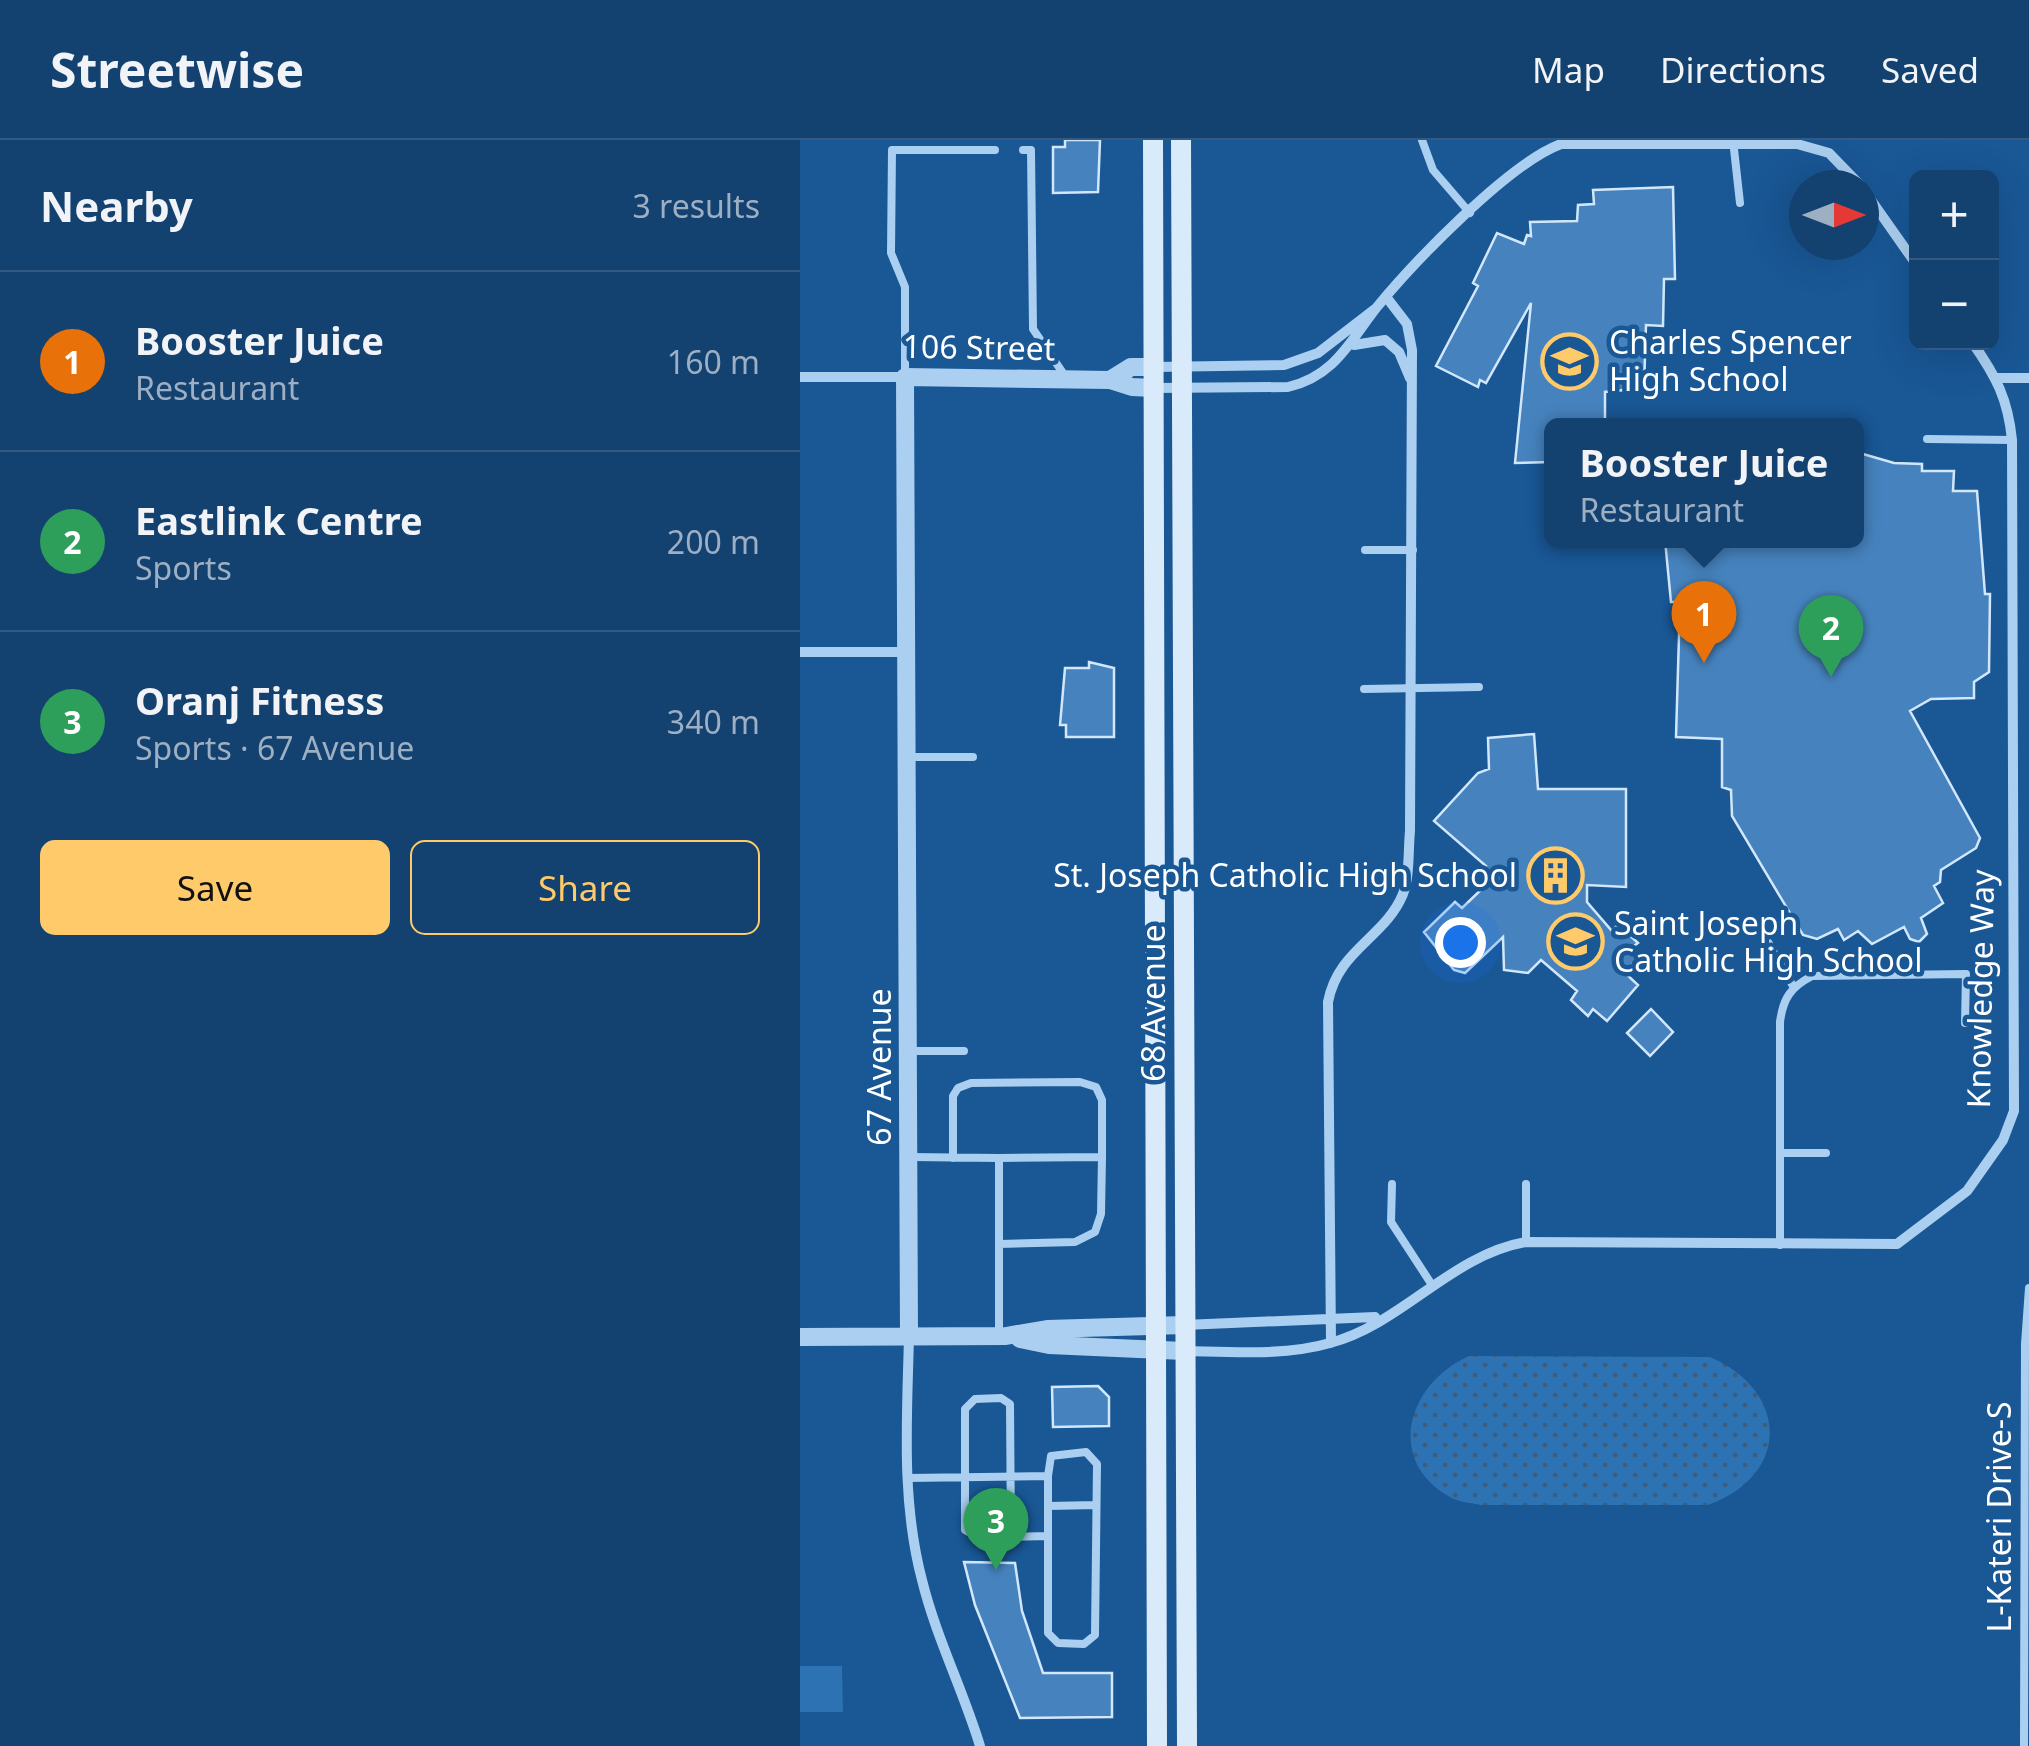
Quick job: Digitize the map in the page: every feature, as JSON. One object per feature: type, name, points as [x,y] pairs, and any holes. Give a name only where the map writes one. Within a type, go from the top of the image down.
[{"type":"main road","name":"68 Avenue","points":[[1154,140],[1157,1746]]},
{"type":"main road","name":"68 Avenue","points":[[1181,140],[1187,1746]]},
{"type":"street","points":[[1154,377],[1183,377],[1303,360],[1376,308],[1470,213],[1536,154],[1561,144],[1797,144],[1829,153],[1845,170]]},
{"type":"street","points":[[1879,212],[1913,260]]},
{"type":"street","points":[[1331,1343],[1328,1002],[1332,980],[1344,960],[1402,896],[1410,831],[1412,383],[1407,324],[1387,298]]},
{"type":"street","points":[[1154,377],[1288,387],[1306,383],[1350,347],[1376,308]]},
{"type":"street","points":[[1350,347],[1374,340],[1392,345],[1412,383]]},
{"type":"street","name":"Knowledge Way","points":[[1002,1336],[1049,1345],[1184,1351],[1331,1343],[1494,1248],[1526,1242],[1897,1244],[1967,1191],[2003,1140],[2014,1110],[2012,440],[2008,404],[1998,378],[1978,350]]},
{"type":"street","name":"106 Street","points":[[800,378],[1110,380],[1130,367],[1154,377]]},
{"type":"street","name":"67 Avenue","points":[[905,377],[911,1052],[908,1478],[925,1592],[980,1746]]},
{"type":"street","points":[[1998,378],[2029,378]]},
{"type":"street","points":[[800,652],[906,652]]},
{"type":"street","name":"Knowledge Way","points":[[1002,1336],[1046,1329],[1330,1322],[1381,1317]]},
{"type":"street","points":[[800,1337],[1002,1336]]},
{"type":"lane","points":[[1422,140],[1433,170],[1470,213]]},
{"type":"lane","points":[[1732,142],[1740,203]]},
{"type":"lane","points":[[905,377],[904,287],[892,252],[892,150],[995,150]]},
{"type":"lane","points":[[1023,150],[1031,150],[1033,329],[1068,379]]},
{"type":"lane","points":[[1926,438],[2012,440]]},
{"type":"lane","points":[[1364,550],[1413,550]]},
{"type":"lane","points":[[1364,689],[1479,687]]},
{"type":"lane","points":[[906,758],[973,757]]},
{"type":"lane","points":[[1760,928],[1793,986]]},
{"type":"lane","points":[[1780,1245],[1780,1022],[1782,1004],[1793,986],[1812,976],[1966,974],[1965,1023]]},
{"type":"lane","points":[[911,1052],[964,1051]]},
{"type":"lane","points":[[953,1158],[954,1096],[958,1088],[971,1083],[1080,1082],[1096,1088],[1102,1100],[1102,1157],[1101,1214],[1095,1232],[1076,1242],[999,1244]]},
{"type":"lane","points":[[1780,1153],[1826,1152]]},
{"type":"lane","points":[[910,1157],[1102,1157]]},
{"type":"lane","points":[[999,1158],[1002,1336]]},
{"type":"lane","points":[[1392,1184],[1392,1222],[1432,1285]]},
{"type":"lane","points":[[1526,1184],[1526,1242]]},
{"type":"lane","name":"L-Kateri Drive-S","points":[[2024,1746],[2025,1344],[2029,1288]]},
{"type":"lane","points":[[1011,1536],[1011,1408],[1001,1398],[966,1404],[968,1534],[1011,1536],[1048,1536]]},
{"type":"lane","points":[[1086,1452],[1097,1464],[1096,1505],[1095,1635],[1090,1642],[1058,1644],[1048,1633],[1051,1456],[1086,1452]]},
{"type":"lane","points":[[908,1478],[1048,1476]]},
{"type":"lane","points":[[1048,1506],[1096,1505]]},
{"type":"shaded area","points":[[1469,1356],[1710,1357],[1736,1372],[1755,1390],[1766,1411],[1770,1432],[1766,1454],[1754,1474],[1735,1491],[1708,1505],[1481,1505],[1457,1500],[1429,1481],[1417,1463],[1411,1443],[1412,1423],[1431,1384]]},
{"type":"shaded area","points":[[800,1666],[842,1666],[843,1712],[800,1712]]},
{"type":"building","points":[[1065,140],[1100,140],[1098,192],[1053,193],[1053,147],[1065,147]]},
{"type":"building","name":"Charles Spencer High School","points":[[1673,187],[1675,279],[1664,279],[1663,326],[1646,325],[1644,388],[1605,392],[1605,418],[1544,418],[1544,462],[1515,463],[1531,303],[1486,383],[1480,380],[1478,387],[1436,366],[1478,286],[1473,283],[1497,233],[1524,244],[1527,235],[1531,236],[1530,222],[1577,221],[1578,205],[1594,204],[1593,190]]},
{"type":"building","points":[[1864,454],[1894,463],[1922,464],[1922,471],[1954,471],[1953,491],[1977,491],[1985,594],[1990,594],[1989,672],[1974,682],[1974,698],[1931,699],[1910,711],[1980,838],[1976,848],[1941,870],[1940,882],[1934,886],[1943,903],[1921,918],[1927,934],[1919,942],[1910,939],[1904,927],[1872,944],[1858,931],[1844,940],[1838,929],[1817,939],[1803,935],[1732,816],[1731,790],[1722,787],[1722,739],[1676,737],[1680,602],[1671,602],[1666,548],[1864,548]]},
{"type":"building","points":[[1089,662],[1114,668],[1114,737],[1066,737],[1066,725],[1060,725],[1065,668],[1089,668]]},
{"type":"building","name":"St. Joseph Catholic High School","points":[[1534,734],[1538,789],[1626,789],[1626,887],[1587,885],[1587,902],[1612,931],[1618,924],[1638,943],[1630,949],[1638,958],[1625,973],[1638,985],[1607,1021],[1593,1009],[1588,1016],[1571,1000],[1577,991],[1541,960],[1528,973],[1504,970],[1503,937],[1465,973],[1454,970],[1424,932],[1455,902],[1462,908],[1484,887],[1486,866],[1434,821],[1478,773],[1489,769],[1488,738]]},
{"type":"building","points":[[1651,1009],[1673,1032],[1650,1056],[1627,1033]]},
{"type":"building","points":[[1098,1386],[1109,1397],[1109,1426],[1053,1427],[1052,1387]]},
{"type":"building","points":[[964,1562],[1015,1563],[1022,1611],[1043,1673],[1112,1673],[1112,1717],[1020,1718],[975,1605]]},
{"type":"place","name":"Charles Spencer High School","points":[[1570,361]]},
{"type":"place","name":"Booster Juice","points":[[1704,663]]},
{"type":"place","name":"Eastlink Centre","points":[[1831,677]]},
{"type":"place","name":"St. Joseph Catholic High School","points":[[1556,876]]},
{"type":"place","name":"Saint Joseph Catholic High School","points":[[1575,942]]},
{"type":"place","name":"Oranj Fitness","points":[[996,1570]]}]
